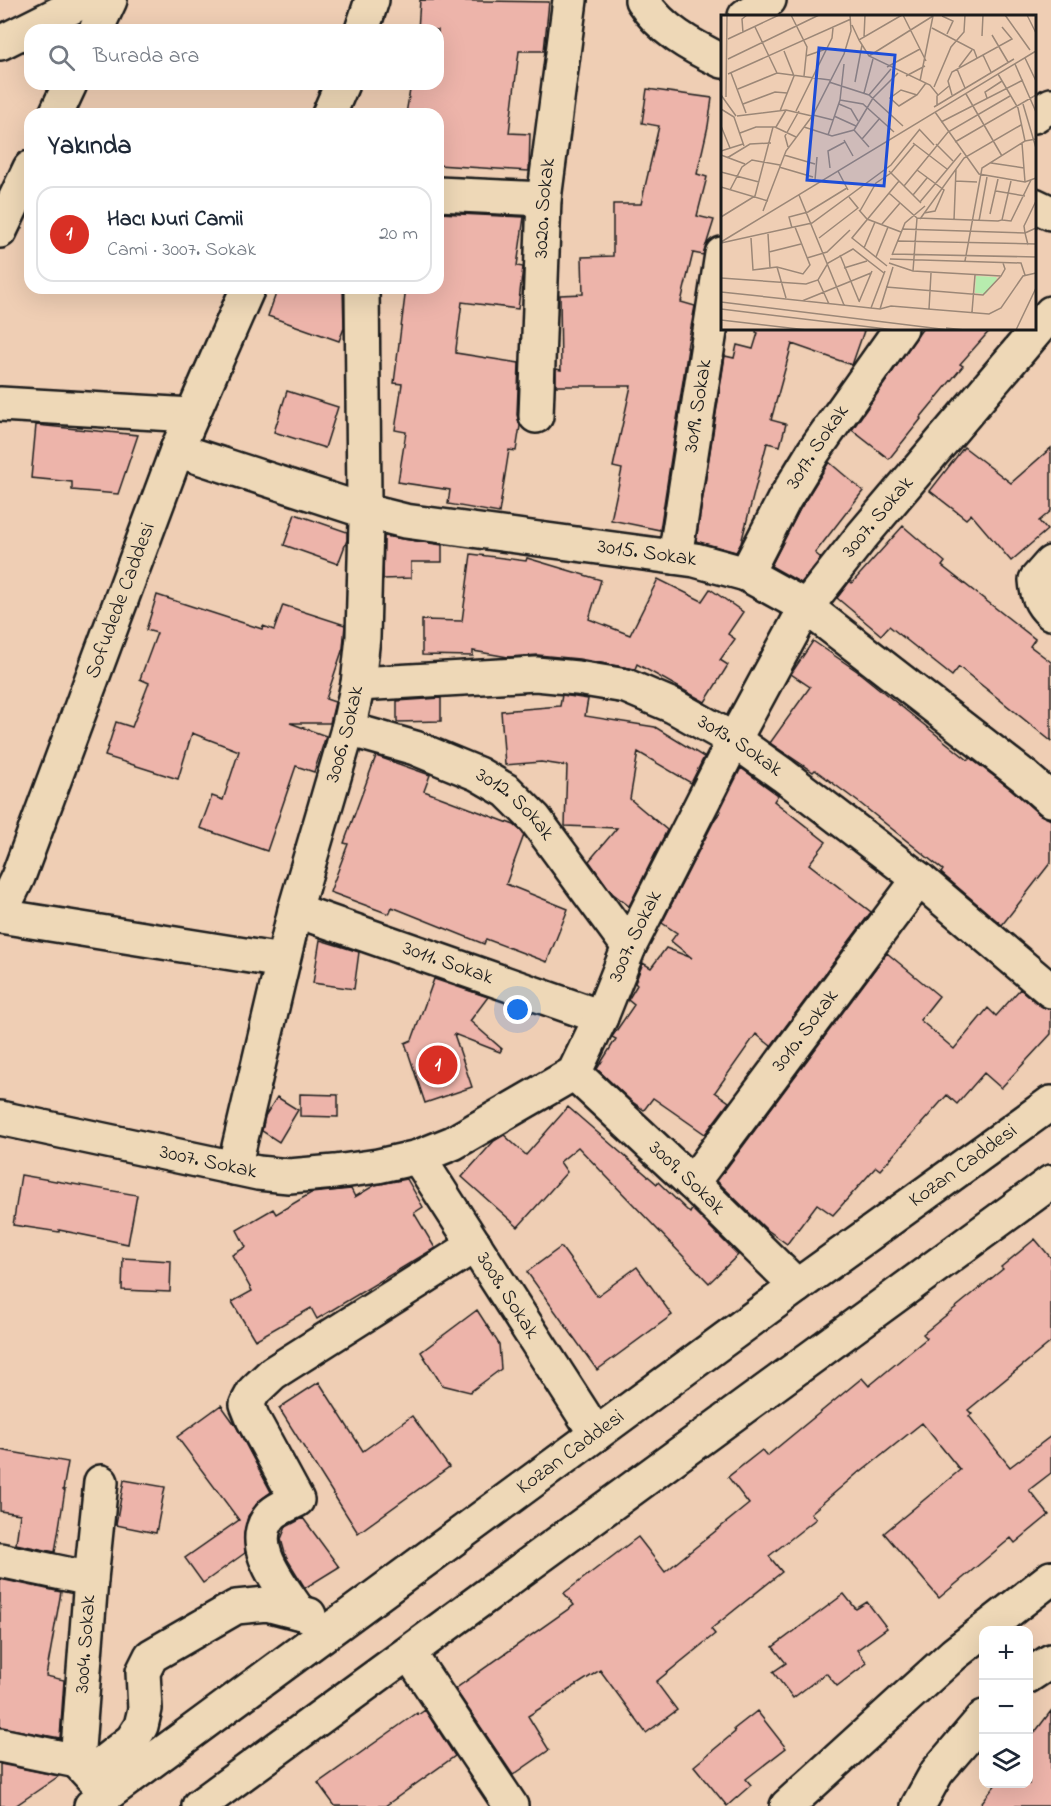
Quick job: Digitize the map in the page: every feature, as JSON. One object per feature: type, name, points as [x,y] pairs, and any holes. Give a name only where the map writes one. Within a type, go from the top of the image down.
[{"type":"main road","points":[[38,24],[86,0]]},
{"type":"main road","points":[[99,24],[110,0]]},
{"type":"main road","points":[[364,24],[372,0]]},
{"type":"main road","name":"3020. Sokak","points":[[536,416],[544,198],[570,0]]},
{"type":"main road","points":[[642,0],[649,12],[669,31],[714,47]]},
{"type":"main road","points":[[746,15],[769,0]]},
{"type":"main road","points":[[0,43],[24,31]]},
{"type":"main road","points":[[59,108],[67,90]]},
{"type":"main road","points":[[332,108],[339,90]]},
{"type":"main road","points":[[1036,115],[1051,105]]},
{"type":"main road","points":[[0,231],[24,181]]},
{"type":"main road","points":[[444,194],[544,198]]},
{"type":"main road","points":[[1036,206],[1051,213]]},
{"type":"main road","name":"3019. Sokak","points":[[675,557],[721,268]]},
{"type":"main road","name":"Sofudede Caddesi","points":[[0,915],[18,877],[177,450],[245,294]]},
{"type":"main road","name":"3006. Sokak","points":[[234,1168],[295,910],[348,729],[358,684],[363,637],[365,511],[362,294]]},
{"type":"main road","name":"3007. Sokak","points":[[0,1118],[234,1168],[289,1176],[378,1166],[418,1157],[453,1143],[574,1073],[601,1017],[629,948],[734,740],[806,607],[869,527],[1051,313]]},
{"type":"main road","name":"3017. Sokak","points":[[746,574],[784,500],[814,451],[901,330]]},
{"type":"main road","points":[[0,404],[192,415]]},
{"type":"main road","name":"3015. Sokak","points":[[177,450],[365,511],[416,522],[694,560],[746,574],[806,607],[1024,776],[1051,800]]},
{"type":"main road","points":[[1051,563],[1036,580],[1037,592],[1043,605],[1051,613]]},
{"type":"main road","name":"3013. Sokak","points":[[358,684],[536,674],[577,678],[626,687],[673,706],[734,740],[783,775],[919,879],[1051,991]]},
{"type":"main road","name":"3012. Sokak","points":[[348,729],[414,748],[478,774],[507,791],[535,819],[629,948]]},
{"type":"main road","name":"3010. Sokak","points":[[692,1183],[919,879]]},
{"type":"main road","name":"3011. Sokak","points":[[295,910],[601,1017]]},
{"type":"main road","points":[[0,915],[282,961]]},
{"type":"main road","name":"3009. Sokak","points":[[574,1073],[692,1183],[797,1286]]},
{"type":"main road","name":"Kozan Caddesi","points":[[91,1784],[340,1624],[797,1286],[1051,1103]]},
{"type":"main road","name":"3008. Sokak","points":[[418,1157],[596,1434]]},
{"type":"main road","points":[[199,1806],[1051,1182]]},
{"type":"main road","points":[[299,1612],[266,1562],[262,1535],[272,1514],[297,1500],[247,1404],[254,1391],[273,1372],[475,1245]]},
{"type":"main road","name":"3004. Sokak","points":[[91,1784],[91,1579],[101,1482]]},
{"type":"main road","points":[[0,1560],[91,1579]]},
{"type":"main road","points":[[787,1806],[954,1654],[1051,1578]]},
{"type":"main road","points":[[0,1745],[91,1784],[132,1740],[141,1726],[145,1709],[143,1672],[150,1656],[236,1607],[267,1604],[340,1624]]},
{"type":"main road","points":[[409,1653],[511,1806]]},
{"type":"main road","points":[[1033,1673],[1051,1661]]},
{"type":"main road","points":[[918,1806],[937,1772],[979,1723]]},
{"type":"building","points":[[420,0],[549,2],[544,51],[519,51],[509,133],[530,134],[529,171],[444,165],[444,108],[407,108],[410,90],[444,90],[444,24],[418,24]]},
{"type":"building","points":[[647,89],[712,98],[697,174],[707,177],[697,216],[714,220],[703,255],[693,253],[681,302],[695,306],[660,530],[611,520],[622,469],[613,467],[631,386],[556,386],[556,369],[561,370],[560,295],[583,294],[582,257],[613,256],[613,204],[641,204],[659,126],[642,123]]},
{"type":"building","points":[[444,213],[524,217],[517,266],[523,267],[518,309],[462,302],[456,349],[456,353],[519,363],[517,415],[520,426],[516,451],[509,450],[499,513],[448,504],[450,490],[398,482],[406,432],[395,430],[402,384],[394,383],[405,294],[444,294]]},
{"type":"building","points":[[276,294],[343,294],[344,328],[339,341],[268,316]]},
{"type":"building","points":[[756,330],[864,330],[852,365],[792,344],[771,420],[786,424],[780,446],[767,443],[741,543],[736,552],[696,541],[725,356],[734,358],[737,345],[753,349],[758,333]]},
{"type":"building","points":[[922,330],[990,330],[960,364],[963,366],[889,459],[852,430]]},
{"type":"building","points":[[287,391],[338,407],[325,448],[274,432]]},
{"type":"building","points":[[36,425],[138,435],[118,494],[72,490],[72,482],[31,478]]},
{"type":"building","points":[[964,447],[1011,483],[1051,448],[1051,511],[1039,521],[1047,530],[1011,561],[971,514],[966,519],[930,491]]},
{"type":"building","points":[[829,462],[863,491],[815,553],[821,558],[801,583],[771,566],[800,509]]},
{"type":"building","points":[[295,514],[347,532],[347,540],[338,564],[284,545]]},
{"type":"building","points":[[903,526],[945,562],[942,566],[1035,639],[1030,646],[1051,662],[1051,741],[959,667],[952,676],[889,626],[881,635],[837,598],[850,581],[852,583]]},
{"type":"building","points":[[384,536],[442,545],[442,562],[411,562],[411,578],[383,579]]},
{"type":"building","points":[[471,554],[526,561],[527,558],[601,580],[589,619],[630,635],[658,579],[702,601],[710,589],[743,612],[728,634],[735,639],[720,660],[728,665],[705,702],[637,664],[635,669],[579,659],[538,655],[508,657],[473,651],[473,656],[422,655],[422,620],[462,621]]},
{"type":"building","points":[[157,595],[262,629],[263,626],[274,630],[283,605],[345,625],[343,648],[326,699],[335,702],[330,723],[290,723],[326,736],[314,772],[296,766],[267,851],[200,828],[212,796],[223,800],[239,751],[192,733],[178,779],[105,756],[116,722],[132,727],[149,683],[140,679],[157,633],[146,630]]},
{"type":"building","points":[[813,641],[857,671],[968,760],[970,758],[1039,814],[1051,820],[1051,862],[1002,925],[941,873],[943,870],[861,804],[815,770],[813,772],[770,743],[810,687],[791,674]]},
{"type":"building","points":[[562,695],[588,699],[585,716],[655,727],[704,757],[691,783],[638,752],[630,799],[667,830],[629,906],[612,893],[589,861],[617,828],[565,826],[567,766],[541,762],[505,765],[501,711],[560,706]]},
{"type":"building","points":[[441,698],[441,721],[397,722],[397,701]]},
{"type":"building","points":[[376,756],[430,775],[424,791],[514,825],[521,831],[524,835],[506,884],[568,909],[547,962],[486,939],[484,944],[392,907],[389,914],[330,892],[348,844],[344,843]]},
{"type":"building","points":[[741,768],[778,795],[774,801],[826,842],[809,864],[871,912],[771,1046],[756,1034],[715,1092],[729,1102],[705,1134],[653,1098],[644,1110],[597,1069],[616,1039],[612,1037],[634,1005],[628,1000],[637,985],[635,983],[643,963],[651,968],[666,948],[692,958],[671,941],[677,933],[662,923]]},
{"type":"building","points":[[320,940],[359,952],[354,989],[313,983]]},
{"type":"building","points":[[887,953],[939,996],[920,1020],[954,1049],[988,1008],[996,1016],[1020,989],[1039,1005],[1051,1009],[1051,1034],[1001,1088],[984,1073],[957,1104],[947,1095],[880,1170],[876,1167],[833,1215],[817,1204],[787,1244],[766,1229],[717,1181]]},
{"type":"building","points":[[434,979],[488,997],[470,1021],[502,1049],[500,1052],[454,1034],[472,1087],[425,1103],[405,1043],[412,1040]]},
{"type":"building","points":[[300,1094],[338,1095],[338,1117],[300,1116]]},
{"type":"building","points":[[277,1097],[298,1110],[279,1142],[262,1131],[265,1116]]},
{"type":"building","points":[[568,1107],[657,1184],[658,1182],[690,1213],[692,1209],[738,1255],[709,1283],[578,1147],[560,1162],[567,1172],[518,1227],[462,1177],[494,1141],[504,1135],[526,1155]]},
{"type":"building","points":[[21,1175],[137,1195],[128,1244],[59,1230],[59,1232],[13,1225]]},
{"type":"building","points":[[407,1179],[423,1207],[414,1213],[435,1248],[317,1319],[311,1308],[255,1340],[232,1302],[252,1291],[232,1255],[246,1247],[237,1230],[273,1209],[276,1214],[311,1193],[351,1189],[355,1197],[375,1185]]},
{"type":"building","points":[[1035,1239],[1051,1258],[1051,1342],[968,1410],[972,1414],[969,1416],[1010,1467],[1051,1436],[1051,1473],[1029,1490],[1049,1515],[1015,1543],[1011,1538],[939,1598],[884,1533],[960,1470],[922,1423],[811,1513],[816,1519],[769,1556],[782,1572],[711,1629],[715,1634],[656,1682],[677,1710],[646,1733],[600,1670],[528,1716],[549,1750],[513,1775],[455,1689],[574,1605],[564,1593],[638,1537],[665,1572],[749,1504],[728,1477],[762,1450],[767,1456],[862,1378],[869,1386],[927,1338],[923,1334],[1003,1269],[1001,1267]]},
{"type":"building","points":[[561,1247],[597,1296],[637,1267],[672,1315],[597,1370],[527,1272]]},
{"type":"building","points":[[123,1258],[171,1261],[170,1292],[122,1290]]},
{"type":"building","points":[[477,1310],[499,1344],[501,1369],[470,1392],[442,1385],[421,1352]]},
{"type":"building","points":[[319,1382],[363,1451],[412,1416],[449,1467],[358,1533],[279,1408]]},
{"type":"building","points":[[221,1405],[236,1426],[271,1492],[260,1500],[248,1516],[244,1535],[245,1553],[203,1583],[185,1558],[239,1520],[177,1437]]},
{"type":"building","points":[[0,1450],[68,1462],[55,1552],[16,1544],[20,1514],[0,1511]]},
{"type":"building","points":[[124,1480],[165,1487],[156,1533],[116,1525]]},
{"type":"building","points":[[303,1518],[339,1567],[305,1588],[286,1557],[281,1539],[286,1527]]},
{"type":"building","points":[[0,1579],[61,1592],[46,1676],[64,1680],[60,1738],[0,1727]]},
{"type":"building","points":[[844,1594],[856,1609],[867,1602],[887,1628],[857,1650],[867,1663],[837,1686],[826,1673],[793,1698],[773,1672],[786,1663],[773,1647]]},
{"type":"building","points":[[425,1710],[455,1756],[385,1806],[335,1806],[318,1783],[417,1713],[418,1715]]},
{"type":"building","points":[[757,1711],[786,1748],[746,1779],[751,1785],[727,1806],[694,1766]]},
{"type":"building","points":[[1051,1711],[1051,1806],[979,1806],[993,1788],[1033,1788],[1033,1735]]},
{"type":"building","points":[[0,1764],[59,1776],[15,1806],[0,1806]]},
{"type":"place","name":"Hacı Nuri Camii","points":[[438,1065]]}]
